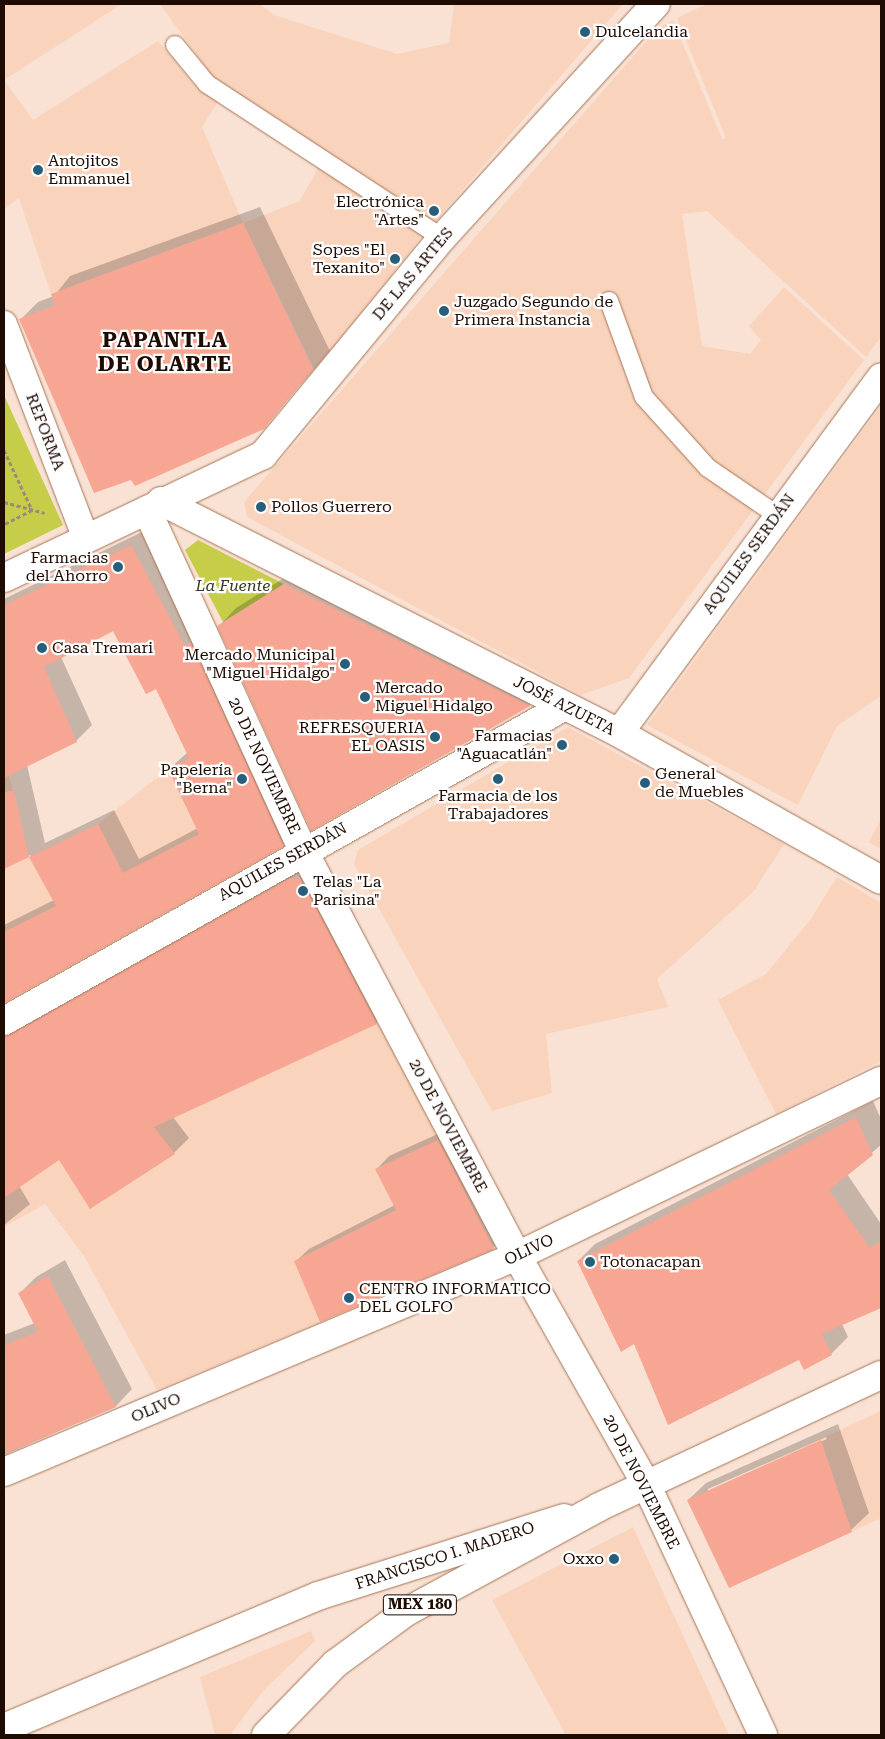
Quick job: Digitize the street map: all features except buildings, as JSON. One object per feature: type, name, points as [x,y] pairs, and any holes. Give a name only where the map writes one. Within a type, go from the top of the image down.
[{"type":"street","name":"DE LAS ARTES","points":[[4,578],[263,455],[442,238],[656,4]]},
{"type":"street","name":"REFORMA","points":[[4,324],[86,539]]},
{"type":"street","name":"AQUILES SERDÁN","points":[[619,733],[777,515],[881,377]]},
{"type":"street","name":"JOSÉ AZUETA","points":[[154,506],[619,733],[881,880]]},
{"type":"street","name":"20 DE NOVIEMBRE","points":[[154,506],[303,850],[517,1256],[647,1486],[763,1735]]},
{"type":"street","name":"AQUILES SERDÁN","points":[[4,1021],[303,850],[565,706]]},
{"type":"street","name":"OLIVO","points":[[4,1472],[517,1256],[881,1081]]},
{"type":"street","name":"FRANCISCO I. MADERO","points":[[4,1728],[318,1596],[599,1507],[881,1375]]},
{"type":"street","name":"MEX 180","points":[[266,1735],[335,1664],[406,1612],[599,1507]]},
{"type":"lane","points":[[174,45],[207,84],[442,238]]},
{"type":"lane","points":[[609,301],[644,397],[708,468],[777,515]]},
{"type":"path","points":[[4,450],[32,510]]},
{"type":"path","points":[[4,502],[53,515],[74,506]]},
{"type":"path","points":[[4,524],[32,510]]},
{"type":"shaded area","points":[[4,4],[122,4],[4,80]]},
{"type":"shaded area","points":[[160,4],[260,4],[274,15],[397,54],[449,43],[454,4],[623,4],[434,223],[215,80]]},
{"type":"shaded area","points":[[707,4],[881,4],[881,337],[866,357],[707,211],[682,214],[702,346],[750,354],[761,340],[749,326],[784,287],[864,360],[629,678],[581,695],[247,517],[244,502],[657,29],[673,20],[722,139],[726,138],[677,18]]},
{"type":"shaded area","points":[[158,41],[196,87],[219,100],[202,127],[243,223],[51,294],[19,198],[4,209],[4,80],[33,120]]},
{"type":"shaded area","points":[[320,164],[427,230],[315,371],[243,223],[300,201]]},
{"type":"shaded area","points":[[881,406],[881,696],[837,726],[798,805],[647,725]]},
{"type":"shaded area","points":[[131,545],[290,844],[4,1013],[4,754],[29,857],[98,824],[168,769],[189,758],[156,689],[146,694],[113,632],[44,667],[4,681],[4,605]]},
{"type":"shaded area","points":[[568,727],[784,844],[754,891],[657,979],[668,1007],[546,1034],[552,1093],[492,1111],[354,864],[358,850]]},
{"type":"shaded area","points":[[881,819],[881,849],[869,842]]},
{"type":"shaded area","points":[[837,877],[881,903],[881,1061],[776,1114],[718,1000],[766,974],[810,920]]},
{"type":"shaded area","points":[[301,879],[313,880],[495,1250],[157,1390],[84,1256],[45,1204],[4,1227],[4,1050]]},
{"type":"shaded area","points":[[881,1411],[881,1524],[879,1519],[729,1588],[687,1500]]},
{"type":"shaded area","points":[[633,1527],[729,1735],[566,1735],[492,1600]]},
{"type":"shaded area","points":[[311,1631],[315,1641],[263,1691],[230,1735],[215,1735],[200,1677]]},
{"type":"green space","points":[[4,395],[63,525],[4,554]]},
{"type":"green space","name":"La Fuente","points":[[198,540],[284,584],[223,622],[185,550]]},
{"type":"place","name":"Dulcelandia","points":[[585,32]]},
{"type":"place","name":"Antojitos Emmanuel","points":[[38,170]]},
{"type":"place","name":"Electrónica \"Artes\"","points":[[434,211]]},
{"type":"place","name":"Sopes \"El Texanito\"","points":[[395,259]]},
{"type":"place","name":"Juzgado Segundo de Primera Instancia","points":[[444,311]]},
{"type":"place","name":"Pollos Guerrero","points":[[261,507]]},
{"type":"place","name":"Farmacias del Ahorro","points":[[118,567]]},
{"type":"place","name":"Casa Tremari","points":[[42,648]]},
{"type":"place","name":"Mercado Municipal \"Miguel Hidalgo\"","points":[[345,664]]},
{"type":"place","name":"Mercado Miguel Hidalgo","points":[[365,697]]},
{"type":"place","name":"REFRESQUERIA EL OASIS","points":[[435,737]]},
{"type":"place","name":"Farmacias \"Aguacatlán\"","points":[[562,745]]},
{"type":"place","name":"Papelería \"Berna\"","points":[[242,779]]},
{"type":"place","name":"Farmacia de los Trabajadores","points":[[498,779]]},
{"type":"place","name":"General de Muebles","points":[[645,783]]},
{"type":"place","name":"Telas \"La Parisina\"","points":[[303,891]]},
{"type":"place","name":"Totonacapan","points":[[590,1262]]},
{"type":"place","name":"CENTRO INFORMATICO DEL GOLFO","points":[[349,1298]]},
{"type":"place","name":"Oxxo","points":[[614,1559]]},
{"type":"district","name":"PAPANTLA DE OLARTE","points":[[165,352]]}]
